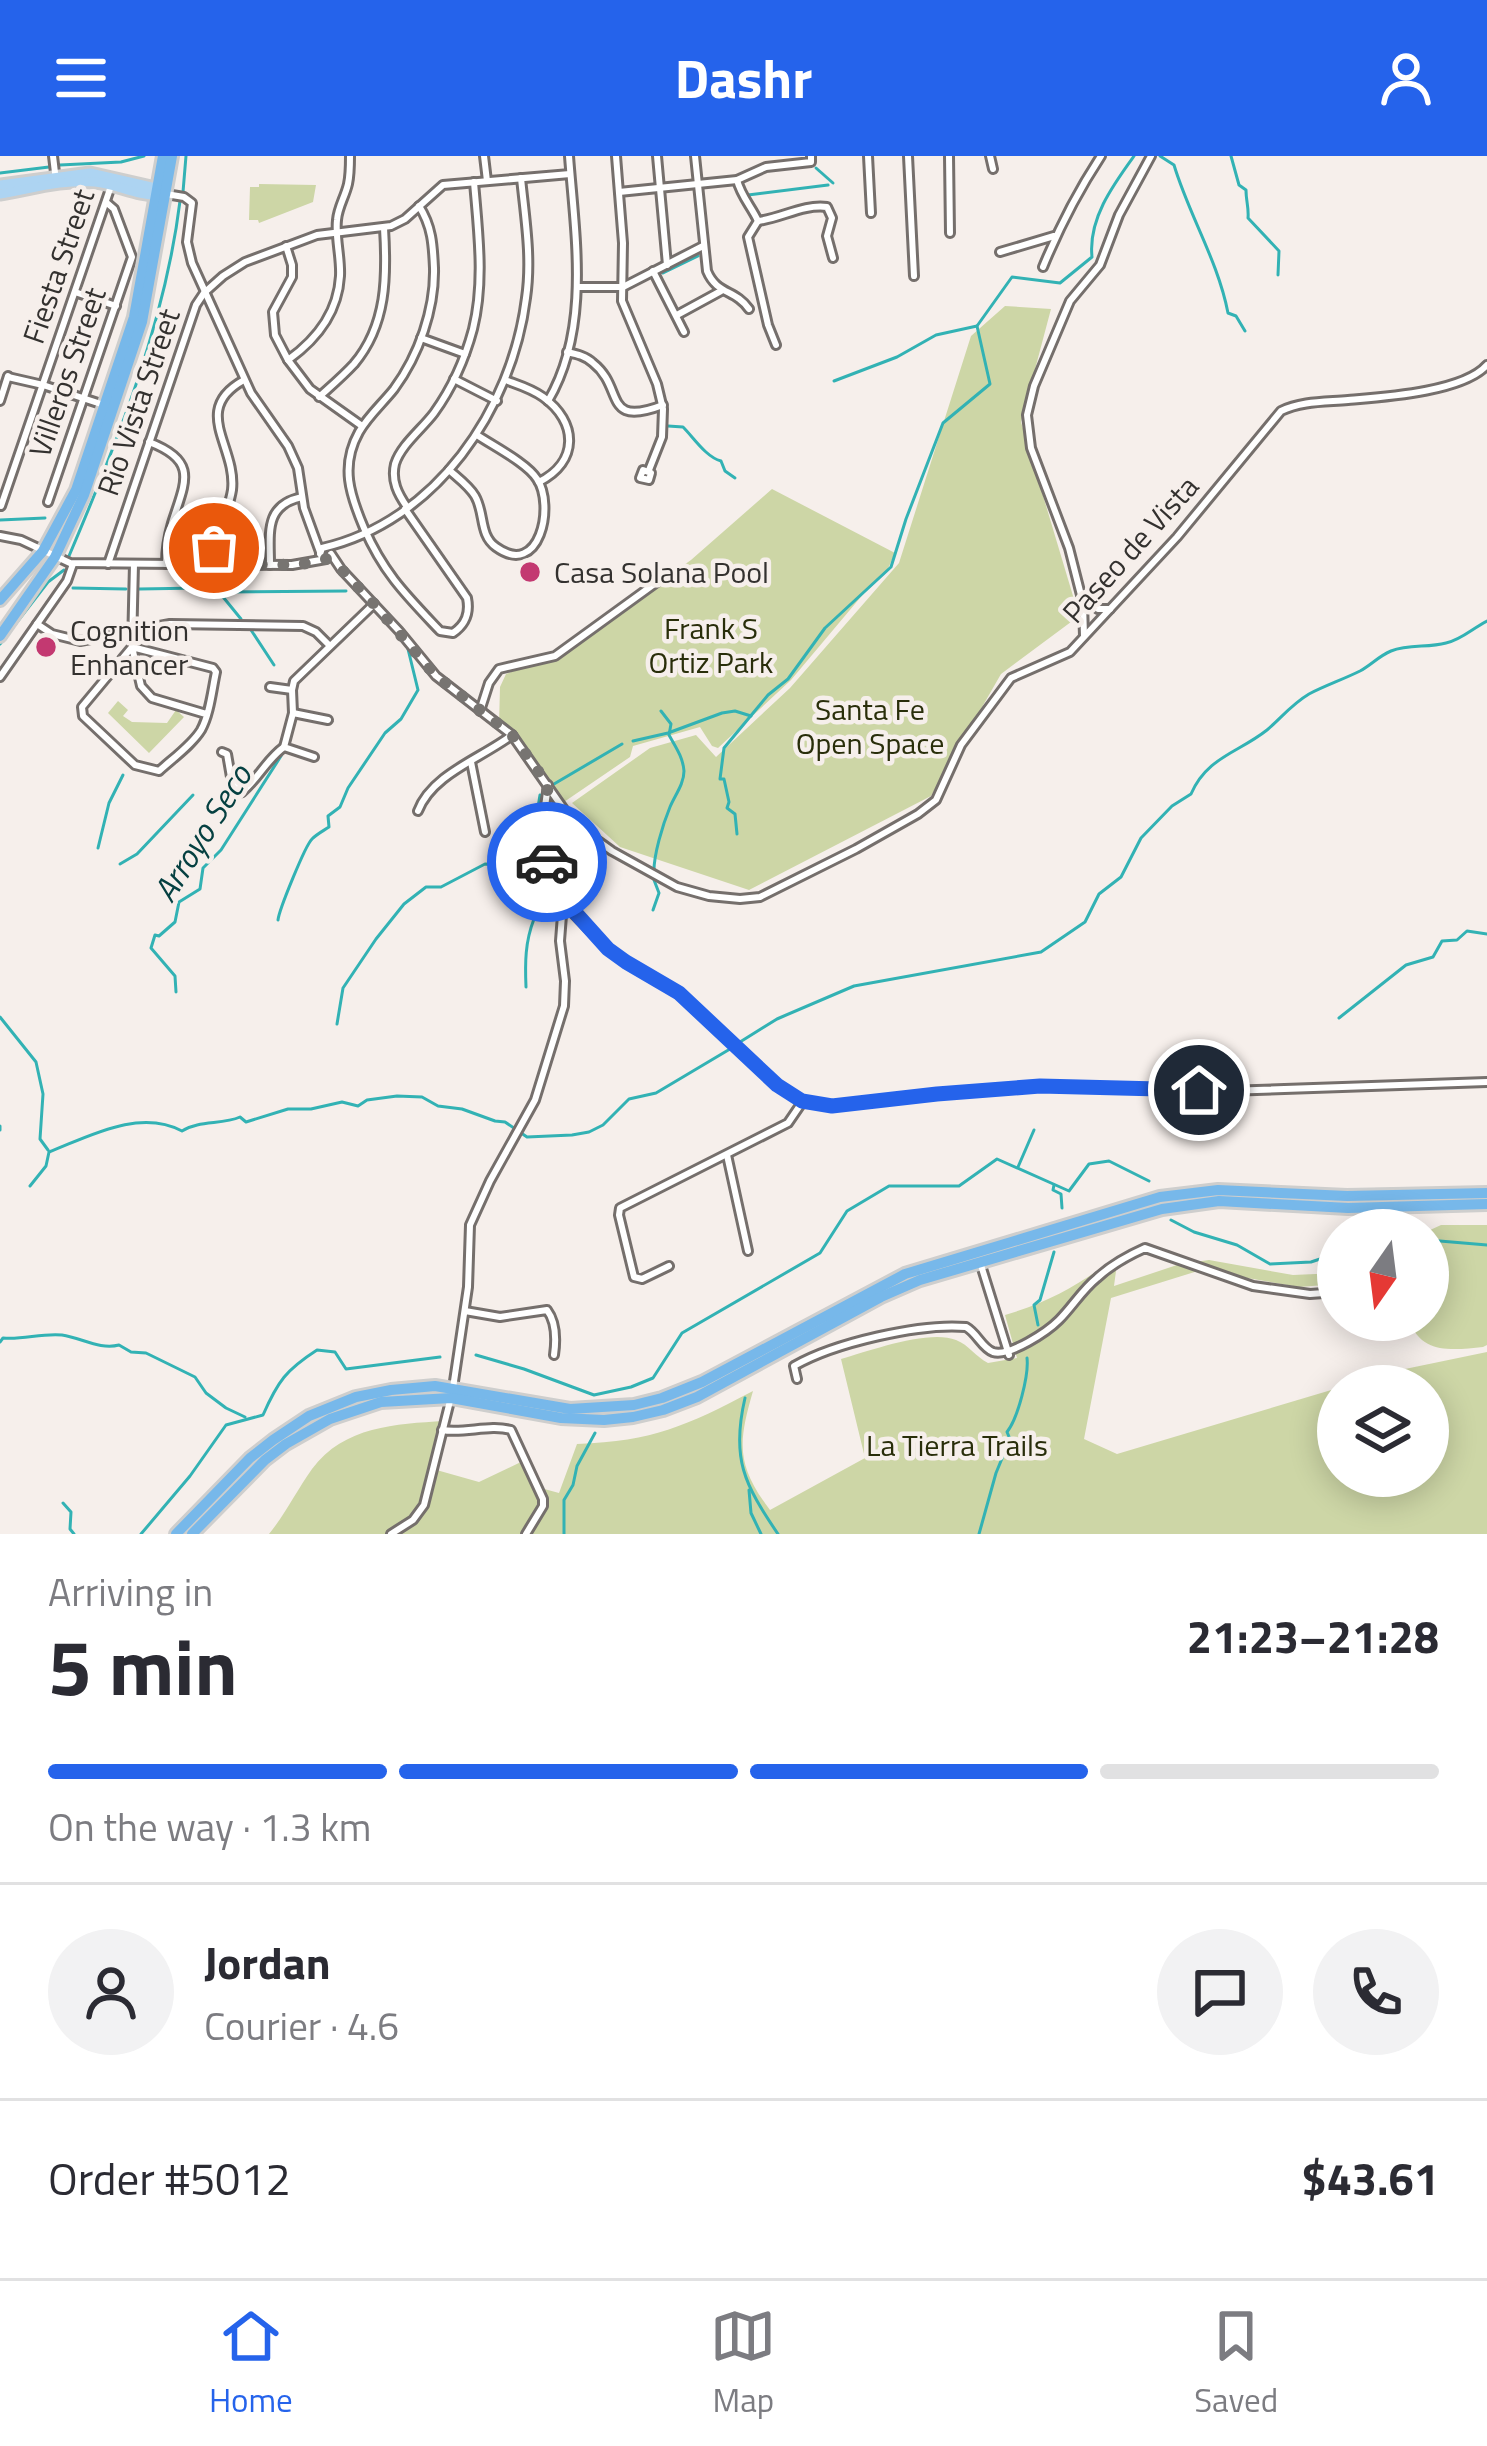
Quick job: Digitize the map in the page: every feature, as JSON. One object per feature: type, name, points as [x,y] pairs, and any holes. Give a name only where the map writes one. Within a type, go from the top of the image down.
[{"type":"highway","points":[[163,156],[163,193]]},
{"type":"highway","points":[[0,636],[84,495],[172,156]]},
{"type":"highway","points":[[0,600],[49,554],[109,407]]},
{"type":"highway","points":[[176,1534],[250,1458],[309,1416],[377,1392],[412,1387],[570,1408],[620,1407],[662,1398],[715,1376],[905,1274],[1174,1194],[1218,1190],[1346,1196],[1487,1193]]},
{"type":"highway","points":[[192,1534],[266,1460],[310,1429],[381,1402],[453,1393],[561,1418],[604,1420],[647,1414],[710,1391],[900,1288],[1141,1214],[1190,1203],[1348,1208],[1487,1204]]},
{"type":"main road","points":[[0,184],[90,173],[163,193]]},
{"type":"main road","points":[[0,194],[56,177]]},
{"type":"street","points":[[287,361],[316,336],[329,316],[340,277],[338,208],[349,178],[350,156]]},
{"type":"street","points":[[484,156],[487,181]]},
{"type":"street","points":[[548,401],[567,352],[577,287],[569,156]]},
{"type":"street","points":[[616,156],[625,309],[663,405],[662,437],[649,470]]},
{"type":"street","points":[[657,156],[667,265]]},
{"type":"street","points":[[695,156],[711,281],[749,309]]},
{"type":"street","points":[[765,156],[766,167]]},
{"type":"street","points":[[868,156],[871,213]]},
{"type":"street","points":[[908,156],[914,276]]},
{"type":"street","points":[[949,156],[950,233]]},
{"type":"street","points":[[990,156],[993,169]]},
{"type":"street","points":[[1043,267],[1101,156]]},
{"type":"street","points":[[1084,636],[1079,593],[1062,528],[1031,448],[1027,415],[1034,386],[1070,301],[1100,265],[1119,215],[1151,156]]},
{"type":"street","points":[[53,158],[56,177]]},
{"type":"street","points":[[619,192],[737,180],[766,167],[811,159]]},
{"type":"street","name":"Rio Vista Street","points":[[108,563],[190,321],[204,293],[234,268],[313,236],[384,228],[401,221],[442,185],[570,174]]},
{"type":"street","points":[[0,536],[17,538],[73,563],[297,565],[406,508],[449,470],[477,435],[506,380],[519,341],[527,289],[521,178]]},
{"type":"street","points":[[737,180],[741,196],[758,221]]},
{"type":"street","name":"Fiesta Street","points":[[1,506],[112,181]]},
{"type":"street","points":[[419,206],[430,225],[434,280],[421,338],[397,384],[362,426],[351,449],[347,474],[353,505],[388,575],[443,633],[453,633],[466,619],[468,602],[406,508],[394,473],[397,459],[454,379],[477,312],[480,279],[474,182]]},
{"type":"street","name":"Paseo de Vista","points":[[163,193],[192,203],[188,248],[204,293],[244,380],[288,446],[315,536],[326,553],[436,676],[512,735],[584,831],[655,876],[709,896],[760,897],[927,808],[941,793],[962,745],[1011,678],[1070,652],[1177,537],[1281,411],[1445,387],[1475,376],[1487,365]]},
{"type":"street","name":"Villeros Street","points":[[48,502],[132,258],[115,211],[106,203]]},
{"type":"street","points":[[758,221],[812,206],[827,207],[832,218],[827,236],[833,258]]},
{"type":"street","points":[[758,221],[748,237],[776,345]]},
{"type":"street","points":[[319,398],[355,362],[379,319],[387,273],[384,228]]},
{"type":"street","points":[[1000,251],[1056,236]]},
{"type":"street","points":[[286,246],[292,277],[274,307],[272,323],[287,361],[319,398],[362,426]]},
{"type":"street","points":[[577,287],[622,287],[703,246]]},
{"type":"street","points":[[653,271],[683,332]]},
{"type":"street","points":[[676,315],[721,291]]},
{"type":"street","points":[[75,292],[116,306]]},
{"type":"street","points":[[421,338],[465,353]]},
{"type":"street","points":[[567,352],[598,367],[626,411],[640,413],[663,405]]},
{"type":"street","points":[[0,401],[8,375],[109,407]]},
{"type":"street","points":[[454,379],[497,400]]},
{"type":"street","points":[[213,564],[232,478],[217,417],[227,393],[244,380]]},
{"type":"street","points":[[506,380],[548,401],[566,422],[569,447],[559,467],[539,482]]},
{"type":"street","points":[[449,470],[474,495],[491,543],[514,553],[526,551],[539,539],[543,523],[539,482],[477,435]]},
{"type":"street","points":[[149,442],[175,454],[184,472],[166,564]]},
{"type":"street","points":[[270,565],[273,517],[284,502],[302,497]]},
{"type":"street","points":[[0,676],[67,581],[73,563]]},
{"type":"street","points":[[134,564],[132,647],[145,693],[206,714]]},
{"type":"street","points":[[480,711],[489,683],[500,669],[555,656],[657,582]]},
{"type":"street","points":[[1079,593],[1098,609],[1110,609]]},
{"type":"street","points":[[222,752],[227,754],[232,783],[242,792],[284,747],[298,675],[374,604]]},
{"type":"street","points":[[37,624],[76,641],[170,624],[299,626],[313,630],[329,646]]},
{"type":"street","points":[[132,647],[213,668],[216,673],[201,730],[159,771],[135,765],[83,716],[82,707],[132,647]]},
{"type":"street","points":[[270,687],[292,690]]},
{"type":"street","points":[[293,712],[328,720]]},
{"type":"street","points":[[418,811],[423,798],[512,735]]},
{"type":"street","points":[[284,747],[314,757]]},
{"type":"street","points":[[471,762],[484,832]]},
{"type":"street","points":[[548,785],[541,843],[563,899],[608,949],[679,993],[777,1085],[802,1101],[832,1106],[1040,1086],[1226,1090],[1487,1082]]},
{"type":"street","points":[[391,1534],[413,1520],[424,1505],[453,1393],[470,1277],[468,1234],[473,1215],[535,1100],[564,1006],[563,899]]},
{"type":"street","points":[[669,1266],[642,1280],[634,1276],[620,1208],[788,1123],[802,1101]]},
{"type":"street","points":[[727,1154],[748,1251]]},
{"type":"street","points":[[797,1379],[794,1366],[803,1360],[899,1333],[966,1327],[991,1351],[1008,1353],[1054,1325],[1109,1267],[1145,1248],[1253,1286],[1317,1294]]},
{"type":"street","points":[[980,1262],[1008,1353]]},
{"type":"street","points":[[465,1311],[500,1317],[548,1310],[554,1355]]},
{"type":"street","points":[[442,1430],[511,1430],[543,1499],[526,1534]]},
{"type":"green space","points":[[316,185],[313,202],[259,223],[249,220],[250,187]]},
{"type":"green space","name":"Santa Fe Open Space","points":[[1005,306],[1051,309],[1021,422],[1079,616],[1001,674],[931,796],[749,890],[620,847],[572,803],[650,748],[696,735],[716,757],[790,688],[899,563],[971,336]]},
{"type":"green space","name":"Frank S Ortiz Park","points":[[772,489],[895,553],[886,573],[791,680],[718,748],[700,727],[633,746],[630,757],[561,804],[499,725],[500,687],[506,674],[560,653],[691,560]]},
{"type":"green space","points":[[118,701],[128,710],[123,716],[132,722],[167,723],[176,710],[184,717],[149,753],[108,713]]},
{"type":"green space","points":[[1449,1225],[1487,1225],[1487,1345],[1450,1349],[1424,1341],[1449,1341]]},
{"type":"green space","name":"La Tierra Trails","points":[[1118,1256],[1114,1286],[1180,1264],[1209,1260],[1293,1275],[1317,1274],[1317,1286],[1299,1287],[1201,1270],[1111,1298],[1084,1439],[1117,1454],[1317,1394],[1317,1497],[1449,1497],[1449,1365],[1424,1365],[1487,1352],[1487,1534],[269,1534],[325,1455],[372,1430],[444,1421],[433,1469],[479,1482],[523,1461],[537,1487],[559,1493],[577,1444],[669,1429],[753,1391],[743,1453],[751,1480],[770,1510],[865,1458],[841,1359],[931,1337],[956,1340],[988,1363],[1017,1358],[1005,1315],[1037,1304]]},
{"type":"waterway","points":[[60,165],[144,156]]},
{"type":"waterway","points":[[183,192],[186,156]]},
{"type":"waterway","points":[[737,834],[735,814],[727,808],[724,779],[720,779],[724,748],[768,695],[788,679],[825,628],[891,567],[943,423],[990,384],[977,326],[1012,277],[1060,283],[1092,257],[1098,216],[1134,156]]},
{"type":"waterway","points":[[1160,156],[1174,165],[1228,313],[1236,316],[1245,331]]},
{"type":"waterway","points":[[1231,156],[1239,185],[1246,190],[1248,218],[1279,251],[1278,275]]},
{"type":"waterway","points":[[0,173],[49,167]]},
{"type":"waterway","points":[[816,168],[833,183]]},
{"type":"waterway","points":[[748,195],[828,185]]},
{"type":"waterway","points":[[69,556],[151,337],[180,201]]},
{"type":"waterway","points":[[663,273],[698,256]]},
{"type":"waterway","points":[[834,381],[897,357],[936,335],[977,326]]},
{"type":"waterway","points":[[668,426],[683,427],[735,478]]},
{"type":"waterway","points":[[0,520],[45,518]]},
{"type":"waterway","points":[[0,644],[48,582],[64,570]]},
{"type":"waterway","points":[[73,588],[126,589]]},
{"type":"waterway","points":[[139,589],[219,592],[241,619]]},
{"type":"waterway","points":[[219,592],[346,591]]},
{"type":"waterway","points":[[740,1042],[777,1019],[854,986],[1041,952],[1085,922],[1099,894],[1121,877],[1141,838],[1191,794],[1214,764],[1267,730],[1309,694],[1387,653],[1451,641],[1487,621]]},
{"type":"waterway","points":[[251,630],[274,665]]},
{"type":"waterway","points":[[278,920],[309,844],[329,827],[328,816],[340,807],[348,788],[418,690],[408,649]]},
{"type":"waterway","points":[[654,874],[662,831],[684,771],[669,735],[671,724],[661,711]]},
{"type":"waterway","points":[[633,741],[722,713],[751,716]]},
{"type":"waterway","points":[[554,784],[622,744]]},
{"type":"waterway","name":"Arroyo Seco","points":[[176,992],[175,976],[151,948],[155,935],[175,922],[179,902],[200,889],[203,868],[221,850],[281,756]]},
{"type":"waterway","points":[[98,848],[109,803],[123,775]]},
{"type":"waterway","points":[[120,864],[137,854],[193,795]]},
{"type":"waterway","points":[[337,1024],[343,988],[404,904],[426,887],[441,887],[485,864],[502,865],[510,860],[534,832],[540,795]]},
{"type":"waterway","points":[[526,987],[526,953],[534,919],[528,838]]},
{"type":"waterway","points":[[653,910],[659,893],[654,880]]},
{"type":"waterway","points":[[1339,1018],[1406,965],[1433,957],[1442,941],[1457,940],[1467,931],[1487,934]]},
{"type":"waterway","points":[[0,1017],[36,1062],[43,1094],[40,1139],[48,1150]]},
{"type":"waterway","points":[[30,1186],[46,1166],[49,1152],[114,1127],[149,1122],[182,1131],[240,1117],[246,1122],[288,1109],[342,1102],[358,1106],[397,1096],[422,1097],[438,1106],[505,1122],[527,1137],[589,1132],[629,1099],[656,1093],[730,1049]]},
{"type":"waterway","points":[[1018,1167],[1034,1130]]},
{"type":"waterway","points":[[476,1355],[594,1395],[631,1387],[653,1378],[682,1333],[820,1253],[847,1211],[889,1186],[959,1186],[997,1159],[1069,1191],[1089,1164],[1109,1161],[1149,1181]]},
{"type":"waterway","points":[[1054,1185],[1053,1190],[1061,1194],[1062,1208]]},
{"type":"waterway","points":[[1171,1220],[1237,1245],[1270,1264],[1317,1260]]},
{"type":"waterway","points":[[1449,1242],[1487,1245]]},
{"type":"waterway","points":[[1038,1325],[1034,1305],[1040,1300],[1054,1252]]},
{"type":"waterway","points":[[0,1342],[3,1338],[62,1335],[146,1353],[195,1377],[206,1393],[245,1417]]},
{"type":"waterway","points":[[141,1534],[226,1425],[263,1415],[284,1377],[317,1350],[335,1352],[346,1369],[440,1357]]},
{"type":"waterway","points":[[979,1534],[1010,1439],[1007,1432],[1022,1396],[1027,1358]]},
{"type":"waterway","points":[[745,1398],[740,1454],[749,1485],[778,1534]]},
{"type":"waterway","points":[[564,1534],[564,1500],[595,1433]]},
{"type":"waterway","points":[[749,1490],[751,1513],[761,1534]]},
{"type":"waterway","points":[[63,1503],[71,1512],[74,1534]]},
{"type":"way so far","points":[[214,548],[213,564],[297,565],[326,559],[341,569],[436,676],[512,735],[548,785],[541,835],[547,862]]},
{"type":"place","name":"Casa Solana Pool","points":[[530,572]]},
{"type":"place","name":"Cognition Enhancer","points":[[46,647]]},
{"type":"route","points":[[547,862],[563,899],[608,949],[679,993],[777,1085],[802,1101],[832,1106],[1040,1086],[1199,1090]]}]
